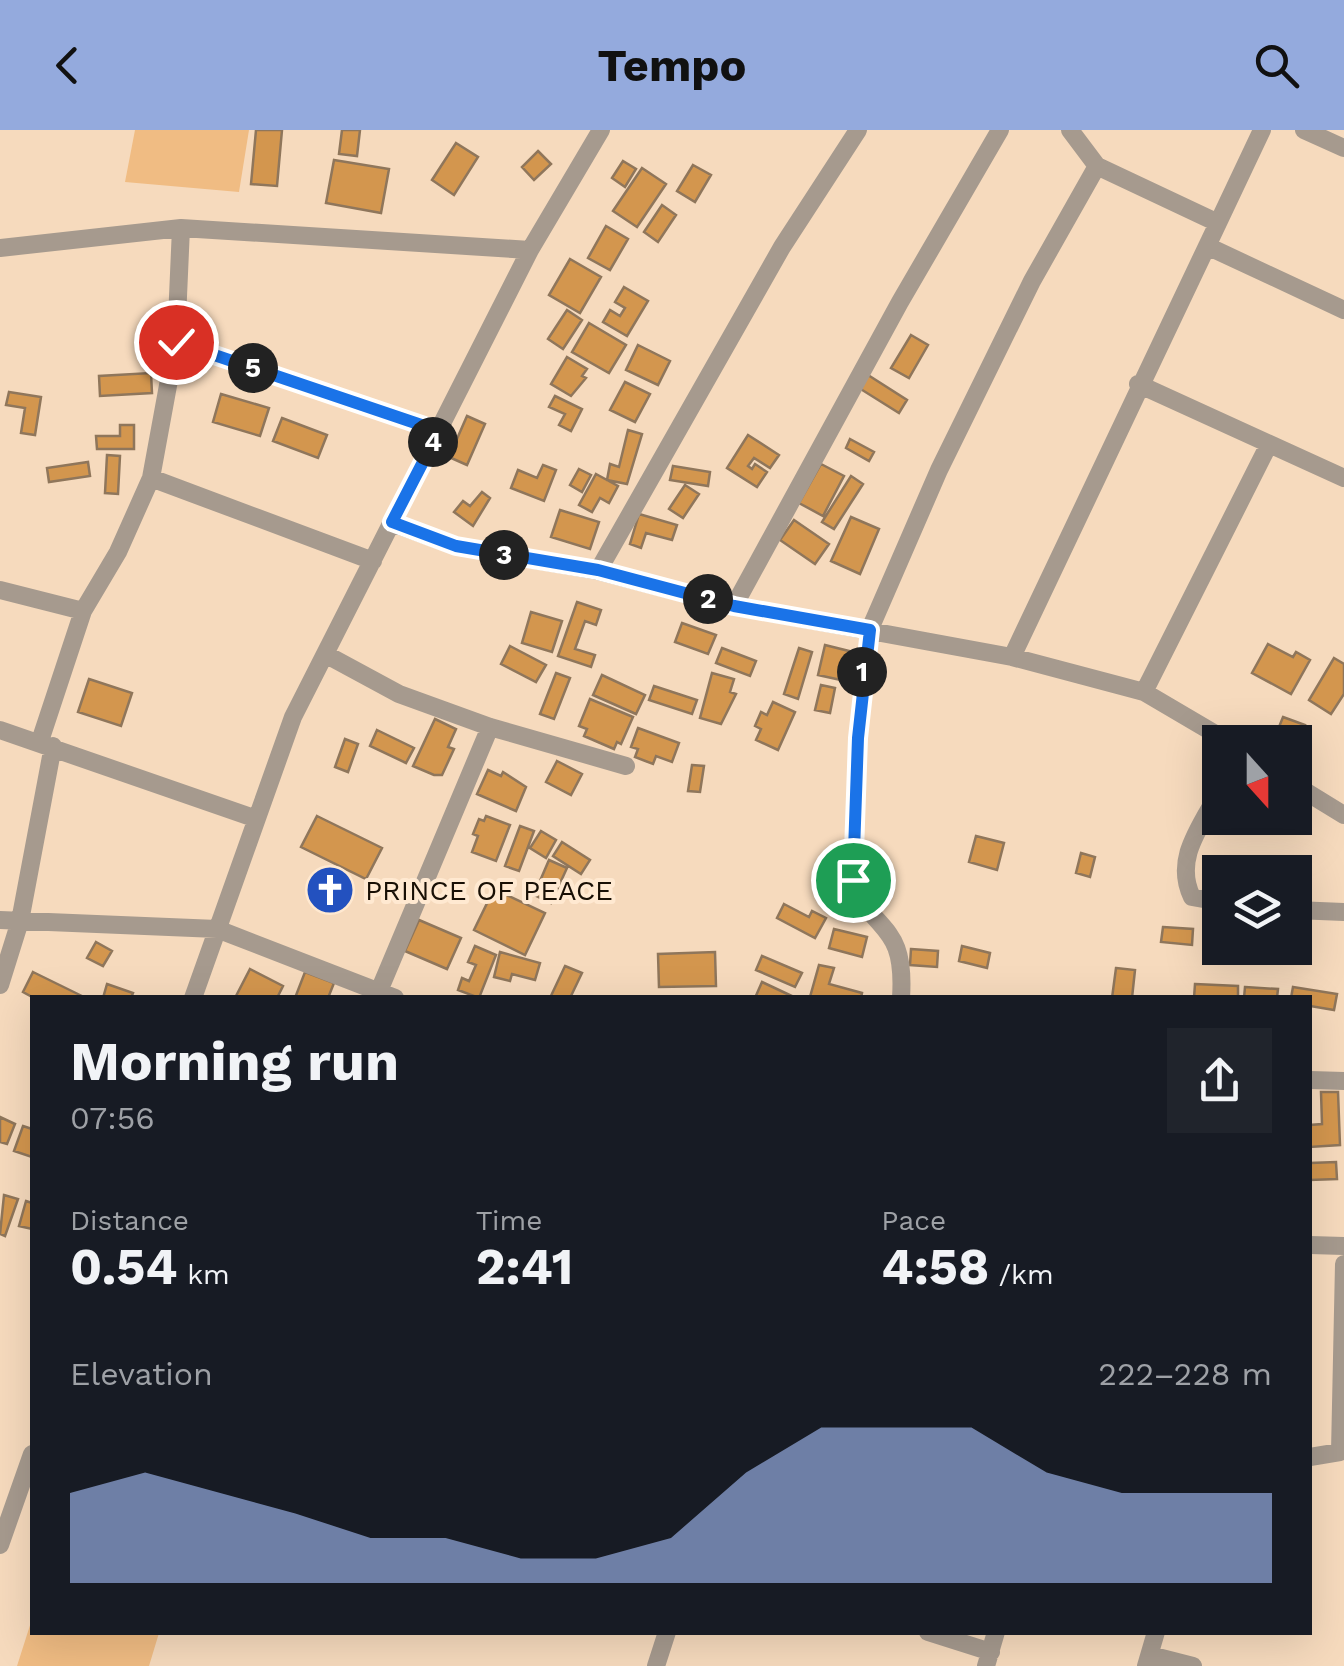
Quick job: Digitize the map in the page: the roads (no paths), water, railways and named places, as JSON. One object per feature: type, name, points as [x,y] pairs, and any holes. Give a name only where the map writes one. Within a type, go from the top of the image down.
[{"type":"street","points":[[194,995],[293,717],[530,250],[602,130]]},
{"type":"street","points":[[598,570],[782,247],[858,130]]},
{"type":"street","points":[[734,606],[900,302],[1000,130]]},
{"type":"street","points":[[1070,130],[1098,166],[1218,223]]},
{"type":"street","points":[[1012,658],[1138,384],[1262,130]]},
{"type":"street","points":[[1304,130],[1344,148]]},
{"type":"street","points":[[902,995],[898,943],[860,898],[853,880],[858,738],[870,630],[939,470],[1032,281],[1098,166]]},
{"type":"street","points":[[0,248],[182,228],[530,250]]},
{"type":"street","points":[[0,985],[20,921],[46,744],[83,612],[118,552],[151,478],[176,342],[182,228]]},
{"type":"street","points":[[1207,246],[1344,310]]},
{"type":"street","points":[[176,342],[439,431]]},
{"type":"street","points":[[1138,384],[1344,478]]},
{"type":"street","points":[[1144,692],[1268,446]]},
{"type":"street","points":[[151,478],[373,561]]},
{"type":"street","points":[[392,522],[456,546],[598,570],[734,606],[1012,658],[1144,692],[1202,726]]},
{"type":"street","points":[[0,590],[83,612]]},
{"type":"street","points":[[326,654],[399,694],[490,727],[626,766]]},
{"type":"street","points":[[0,920],[216,928],[387,994],[490,727]]},
{"type":"street","points":[[0,730],[254,818]]},
{"type":"street","points":[[1312,795],[1344,815]]},
{"type":"street","points":[[1202,824],[1184,859],[1183,878],[1192,896],[1202,898]]},
{"type":"street","points":[[1312,911],[1344,912]]},
{"type":"street","points":[[1312,1080],[1344,1081]]},
{"type":"street","points":[[1312,1245],[1344,1246]]},
{"type":"street","points":[[1312,1457],[1342,1452],[1344,1264]]},
{"type":"street","points":[[0,1544],[30,1460]]},
{"type":"street","points":[[656,1666],[666,1635]]},
{"type":"street","points":[[935,1635],[988,1659],[995,1635]]},
{"type":"street","points":[[1155,1635],[1148,1660],[1193,1666]]},
{"type":"place","name":"PRINCE OF PEACE","points":[[330,890]]}]
